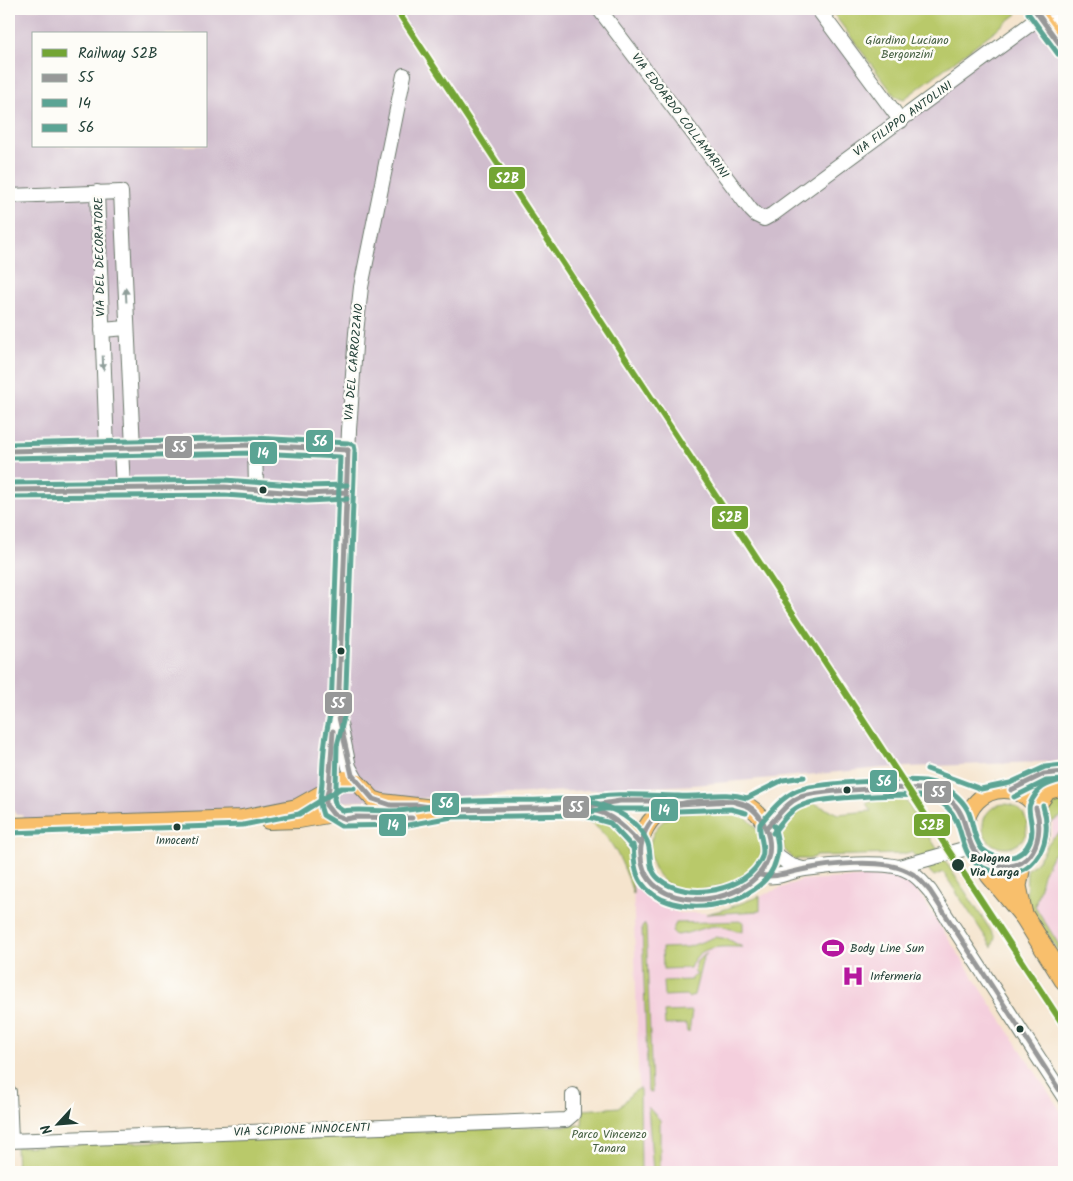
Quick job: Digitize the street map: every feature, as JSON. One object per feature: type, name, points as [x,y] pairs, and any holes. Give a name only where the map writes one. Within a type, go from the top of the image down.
[{"type":"highway","points":[[984,861],[999,888],[1024,916],[1064,980]]},
{"type":"highway","points":[[1022,861],[1017,886],[1024,916]]},
{"type":"main road","points":[[1039,16],[1064,50]]},
{"type":"main road","points":[[1011,790],[1026,796],[1036,808],[1042,824],[1040,841],[1036,849],[1022,861],[1003,866],[984,861],[967,840],[966,822],[974,804],[989,793],[1011,790],[1044,774],[1064,772]]},
{"type":"main road","points":[[242,818],[297,806],[329,788],[334,783],[346,779],[361,787],[373,799],[390,805],[416,805],[451,810]]},
{"type":"main road","points":[[356,817],[366,802],[361,787]]},
{"type":"main road","points":[[1036,808],[1048,791],[1064,787]]},
{"type":"main road","points":[[329,788],[326,805],[332,814]]},
{"type":"main road","points":[[9,826],[242,818],[286,821],[332,814],[346,819],[356,817],[384,819],[408,818],[451,810],[582,807],[620,801],[655,801],[678,804],[723,800],[738,801],[748,806],[760,816],[768,828],[771,851],[760,875],[743,888],[721,896],[688,899],[675,898],[658,889],[646,875],[640,861],[640,844],[643,833],[650,821],[660,812],[678,804]]},
{"type":"main road","points":[[582,807],[613,816],[620,821],[640,844]]},
{"type":"street","name":"VIA EDOARDO COLLAMARINI","points":[[598,9],[751,210],[756,215],[764,218]]},
{"type":"street","points":[[818,9],[901,121]]},
{"type":"street","name":"VIA FILIPPO ANTOLINI","points":[[764,218],[773,214],[901,121],[1039,16]]},
{"type":"street","points":[[1039,16],[1064,20]]},
{"type":"street","name":"VIA DEL CARROZZAIO","points":[[329,788],[330,745],[338,713],[348,450],[361,287],[404,75]]},
{"type":"street","points":[[9,196],[96,192]]},
{"type":"street","name":"VIA DEL DECORATORE","points":[[106,449],[96,192],[121,192],[127,328],[127,448],[123,488]]},
{"type":"street","name":"VIA DEL DECORATORE","points":[[102,330],[127,328]]},
{"type":"street","points":[[9,451],[255,445],[348,450]]},
{"type":"street","points":[[255,445],[256,488]]},
{"type":"street","points":[[9,490],[256,488],[307,494],[346,492]]},
{"type":"street","name":"VIA DEL CARROZZAIO","points":[[338,713],[349,767],[361,787]]},
{"type":"street","points":[[899,867],[971,847]]},
{"type":"street","points":[[771,851],[792,866],[803,869]]},
{"type":"street","points":[[760,875],[772,878],[803,869],[879,864],[899,867],[918,878],[930,891],[1064,1097]]},
{"type":"street","points":[[9,1092],[10,1141]]},
{"type":"street","name":"VIA SCIPIONE INNOCENTI","points":[[10,1141],[566,1120],[573,1114],[573,1095]]},
{"type":"shaded area","points":[[9,9],[820,9],[903,118],[1040,14],[1064,30],[1064,761],[883,768],[694,785],[343,802],[26,832],[22,814],[15,814],[9,793]]},
{"type":"shaded area","points":[[1064,815],[1064,953],[1035,906],[1048,861],[1053,822]]},
{"type":"shaded area","points":[[897,877],[907,881],[918,892],[1064,1116],[1064,1172],[641,1172],[633,882],[671,910],[680,913],[706,913],[726,909],[802,880]]},
{"type":"green space","name":"Giardino Luciano Bergonzini","points":[[830,9],[1013,9],[1017,14],[904,99],[895,96]]},
{"type":"green space","points":[[900,792],[995,937],[992,947],[943,872],[934,876],[911,852],[901,854],[816,856],[810,859],[793,859],[784,849],[780,822],[790,809],[805,803],[813,803],[838,814],[871,811],[866,803],[887,793]]},
{"type":"green space","points":[[1064,793],[1064,815],[1052,822],[1047,805],[1049,799]]},
{"type":"green space","points":[[1009,804],[1021,810],[1026,818],[1026,834],[1021,842],[1013,847],[1001,848],[989,842],[984,834],[983,822],[989,810],[997,805]]},
{"type":"green space","points":[[732,810],[742,814],[750,821],[760,837],[761,855],[757,864],[749,872],[735,881],[726,884],[691,890],[671,886],[662,879],[655,870],[651,859],[650,847],[652,836],[658,826],[668,818],[683,813]]},
{"type":"green space","points":[[583,818],[599,820],[619,832],[629,854],[633,894],[626,872],[616,851],[602,832]]},
{"type":"green space","points":[[1060,833],[1064,833],[1064,851],[1053,854],[1043,874],[1035,906],[1064,953],[1064,961],[1026,900],[1027,869],[1038,861],[1051,840]]},
{"type":"green space","points":[[760,896],[760,911],[706,914],[726,909]]},
{"type":"green space","points":[[743,921],[743,932],[716,926],[676,935],[672,931],[676,923]]},
{"type":"green space","points":[[645,924],[652,1092],[648,1091],[642,927]]},
{"type":"green space","points":[[715,937],[728,939],[742,947],[711,948],[699,955],[690,968],[663,969],[662,948],[688,947]]},
{"type":"green space","points":[[707,953],[703,958],[694,995],[689,998],[686,995],[664,996],[663,981],[692,980],[692,977],[697,975],[694,971],[697,961]]},
{"type":"green space","points":[[692,1011],[689,1032],[687,1032],[686,1024],[665,1025],[664,1012]]},
{"type":"green space","name":"Parco Vincenzo Tanara","points":[[640,1088],[641,1172],[17,1172],[16,1147],[582,1125],[583,1110],[620,1107],[632,1093]]},
{"type":"green space","points":[[648,1107],[660,1120],[660,1172],[653,1172]]},
{"type":"rail line","name":"S2B","points":[[396,9],[1064,1026]]},
{"type":"transit line","name":"55","points":[[1034,9],[1064,50]]},
{"type":"transit line","name":"14","points":[[1028,13],[1058,54]]},
{"type":"transit line","name":"56","points":[[9,444],[255,438],[348,443],[354,445],[345,713],[337,746],[334,799],[336,806],[343,811],[399,811],[471,801],[585,800],[612,809],[636,825],[647,841],[652,870],[659,879],[671,886],[685,890],[700,891],[715,890],[730,885],[744,878],[755,869],[763,853],[760,824],[776,805],[796,791],[839,783],[898,780],[925,781],[937,784],[947,788],[966,808],[982,849],[995,856],[1008,858],[1021,853],[1030,841],[1032,831],[1029,807],[1036,794],[1047,785],[1062,780]]},
{"type":"transit line","name":"55","points":[[9,451],[255,445],[348,450]]},
{"type":"transit line","name":"55","points":[[345,527],[348,450]]},
{"type":"transit line","name":"14","points":[[9,458],[255,453],[340,457],[331,712],[324,748],[320,799],[323,815],[341,826],[408,825],[452,817],[581,815],[610,823],[634,849]]},
{"type":"transit line","name":"56","points":[[9,483],[225,480],[307,486],[347,485]]},
{"type":"transit line","name":"55","points":[[9,490],[225,487],[307,494],[347,492]]},
{"type":"transit line","name":"55","points":[[347,492],[338,713],[352,775],[373,799],[391,805],[416,805],[451,810],[582,807],[620,801],[655,801],[678,804],[732,801],[748,806]]},
{"type":"transit line","name":"14","points":[[9,497],[225,495],[307,501],[347,499]]},
{"type":"transit line","name":"55","points":[[333,731],[329,788],[326,799],[326,805],[333,814],[346,819],[356,817],[412,818]]},
{"type":"transit line","name":"56","points":[[927,769],[981,789],[1010,783],[1045,767],[1063,765]]},
{"type":"transit line","name":"55","points":[[1011,790],[1044,774],[1064,772]]},
{"type":"transit line","name":"56","points":[[577,800],[590,797],[628,795],[730,795],[747,798],[783,780],[804,777]]},
{"type":"transit line","name":"14","points":[[1014,797],[1046,781],[1064,780]]},
{"type":"transit line","name":"14","points":[[9,833],[243,825],[299,814],[341,788],[354,788]]},
{"type":"transit line","name":"55","points":[[767,828],[795,800],[811,794],[887,788],[922,789],[939,793],[959,810],[970,842],[978,855],[985,860],[999,865],[1011,866],[1022,862],[1030,855],[1035,846],[1039,821],[1036,808]]},
{"type":"transit line","name":"14","points":[[773,833],[794,810],[813,802],[868,796],[922,796],[941,802],[954,815],[965,848],[975,863],[1000,873],[1014,873],[1026,868],[1035,860],[1042,849],[1046,836],[1043,806]]},
{"type":"transit line","name":"55","points":[[707,801],[737,802],[753,810],[762,820],[766,829],[769,843],[768,856],[763,868],[755,878],[745,886],[719,897],[687,899],[669,894],[658,888],[649,879],[644,869],[641,858],[644,835],[656,816],[666,809],[691,802],[707,801]]},
{"type":"transit line","name":"55","points":[[574,807],[603,813],[619,823],[640,844]]},
{"type":"transit line","name":"14","points":[[583,814],[602,809],[678,811],[731,809],[746,813]]},
{"type":"transit line","name":"14","points":[[633,845],[639,878],[654,895],[672,903],[693,906],[714,905],[735,899],[754,890],[768,876],[778,852],[774,826]]},
{"type":"transit line","name":"55","points":[[760,875],[776,876],[813,868],[855,863],[896,867],[914,875],[930,891],[1064,1097]]},
{"type":"place","name":"Innocenti","points":[[177,827]]},
{"type":"place","name":"Bologna Via Larga","points":[[958,865]]},
{"type":"place","name":"Body Line Sun","points":[[833,948]]},
{"type":"place","name":"Infermeria","points":[[853,976]]}]
